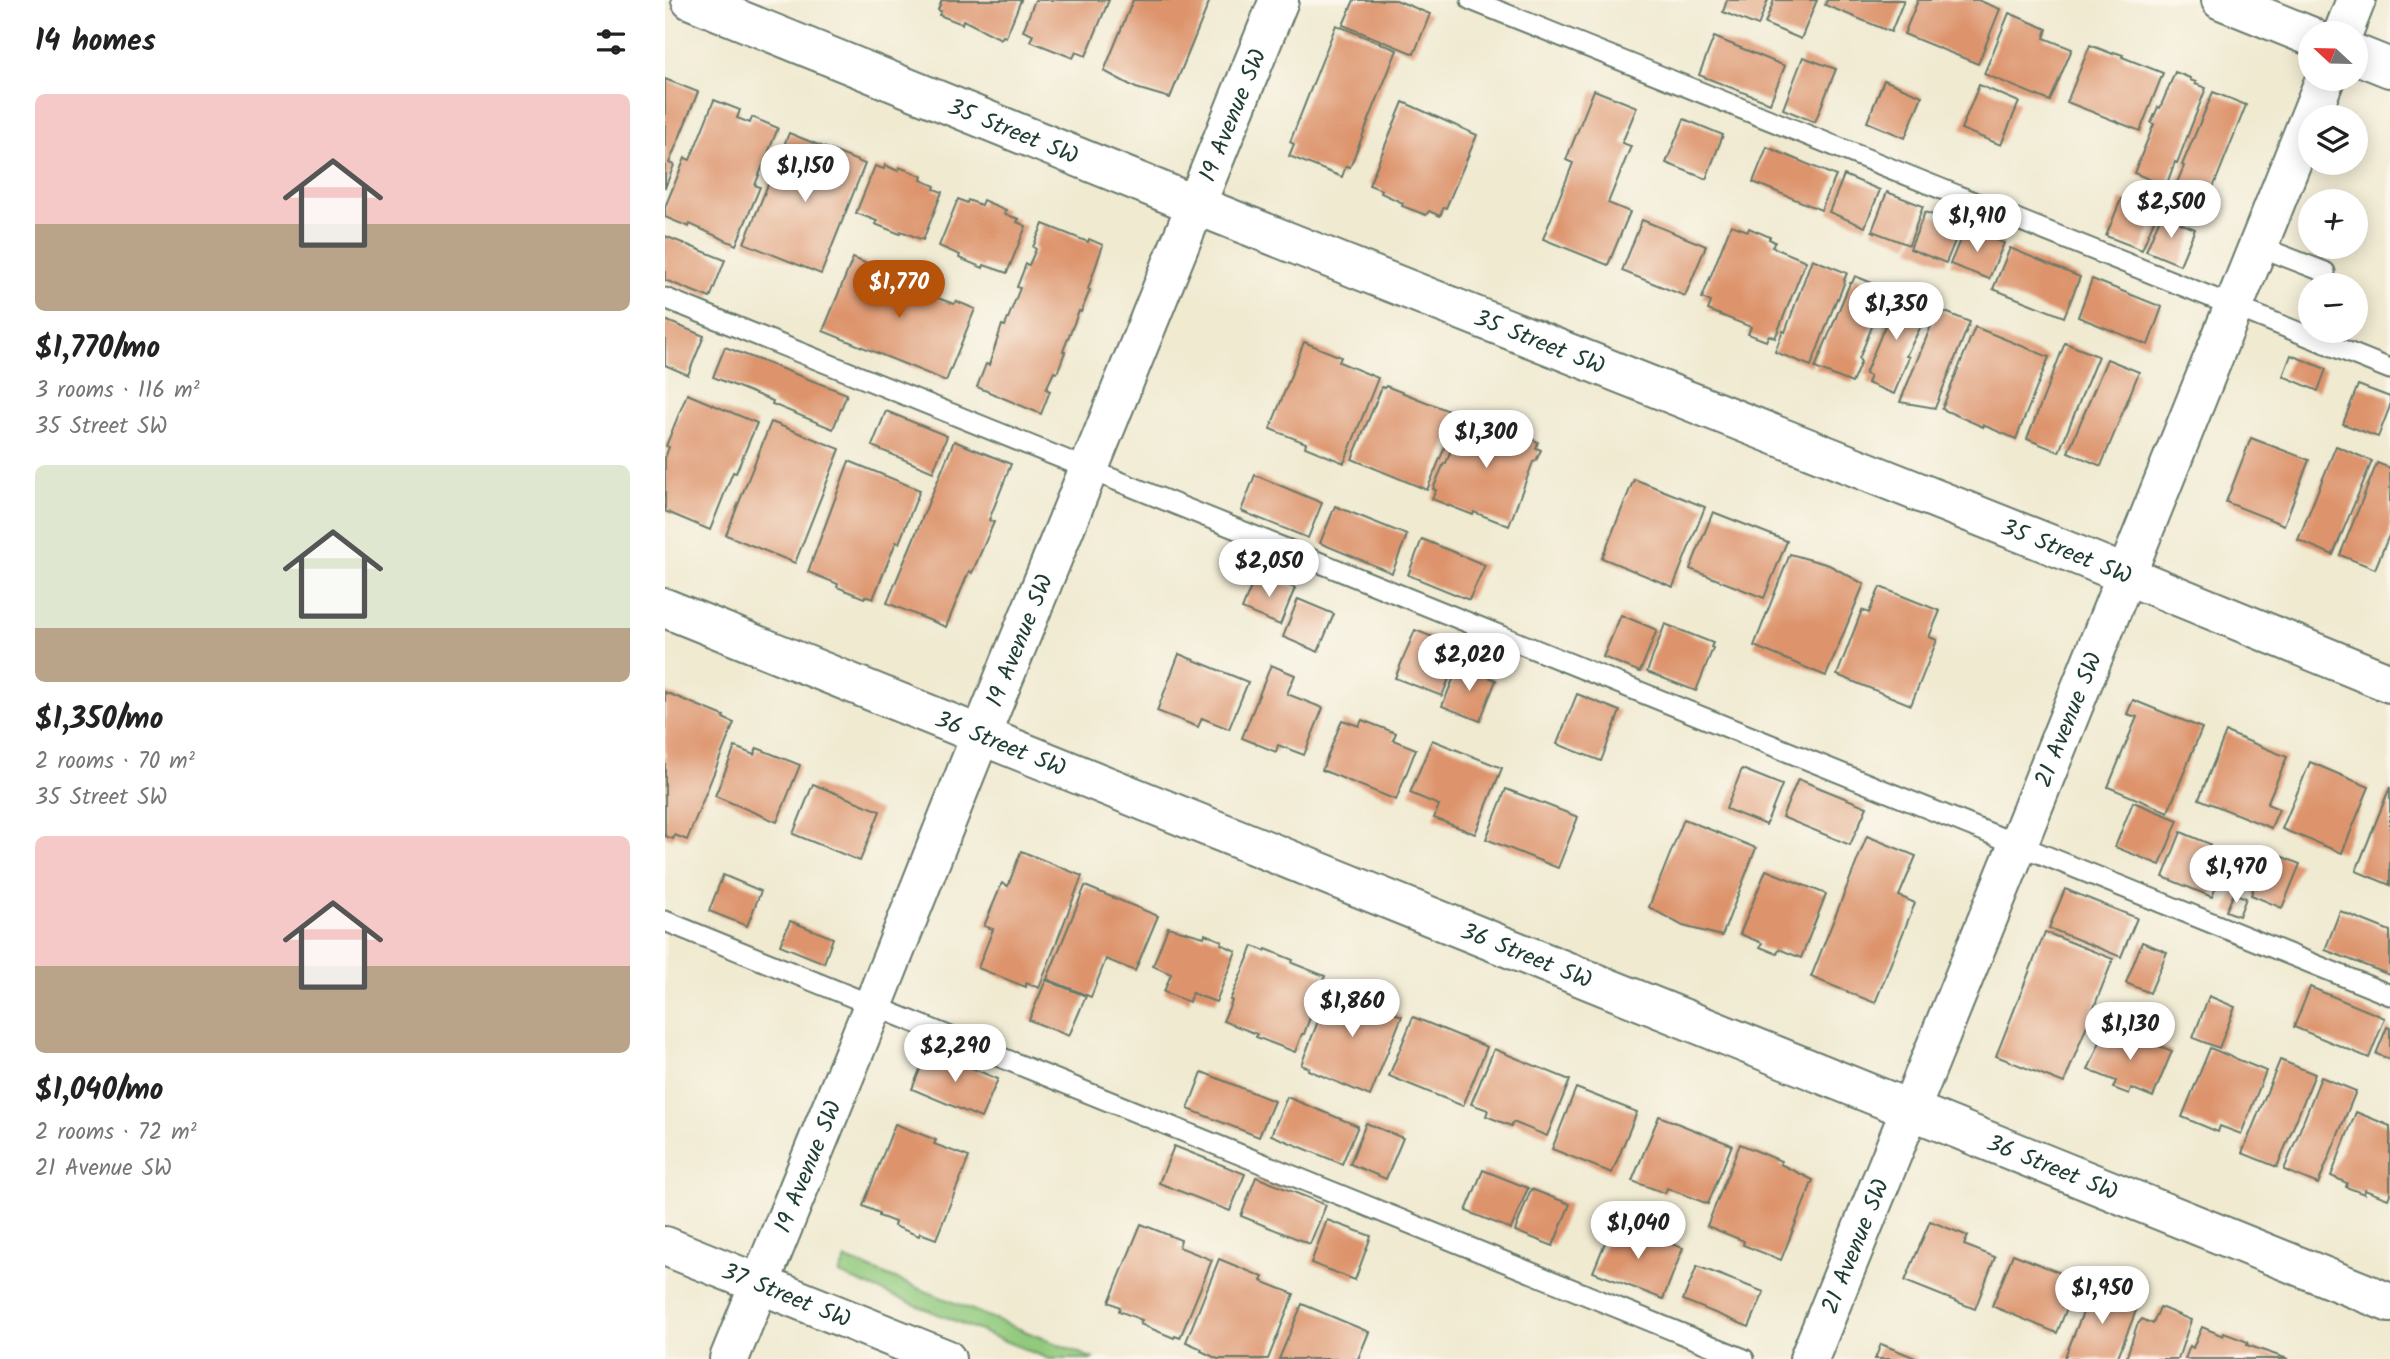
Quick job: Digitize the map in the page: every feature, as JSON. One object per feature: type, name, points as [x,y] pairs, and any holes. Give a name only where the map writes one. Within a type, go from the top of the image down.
[{"type":"street","name":"35 Street SW","points":[[691,0],[1196,205],[2390,682]]},
{"type":"street","name":"19 Avenue SW","points":[[729,1359],[1279,0]]},
{"type":"street","points":[[2221,0],[2298,31]]},
{"type":"street","points":[[2348,21],[2356,0]]},
{"type":"street","points":[[2368,59],[2390,68]]},
{"type":"street","name":"21 Avenue SW","points":[[1809,1359],[2320,91]]},
{"type":"street","name":"36 Street SW","points":[[665,608],[2390,1303]]},
{"type":"street","name":"37 Street SW","points":[[665,1246],[946,1359]]},
{"type":"lane","points":[[1471,0],[2390,369]]},
{"type":"lane","points":[[2258,246],[2325,272]]},
{"type":"lane","points":[[665,298],[2390,995]]},
{"type":"lane","points":[[665,921],[1744,1359]]},
{"type":"green space","points":[[846,1259],[1094,1359],[1049,1359],[839,1274]]},
{"type":"building","points":[[942,0],[1021,0],[1006,37],[1001,39],[963,20],[962,24],[939,15]]},
{"type":"building","points":[[1035,0],[1109,0],[1086,56],[1076,52],[1073,58],[1030,41],[1033,35],[1023,31]]},
{"type":"building","points":[[1133,0],[1210,0],[1170,98],[1136,88],[1104,71]]},
{"type":"building","points":[[1354,0],[1396,0],[1430,14],[1414,54],[1343,25]]},
{"type":"building","points":[[1727,0],[1768,0],[1758,26],[1723,12]]},
{"type":"building","points":[[1774,0],[1817,0],[1801,39],[1765,24]]},
{"type":"building","points":[[1827,0],[1904,0],[1891,32],[1825,5]]},
{"type":"building","points":[[1918,0],[1978,0],[2000,9],[1978,64],[1904,34]]},
{"type":"building","points":[[2009,13],[2047,29],[2044,38],[2072,49],[2050,101],[1984,74]]},
{"type":"building","points":[[1336,25],[1397,50],[1350,167],[1346,166],[1342,177],[1289,156],[1294,144],[1290,142]]},
{"type":"building","points":[[1714,37],[1785,66],[1770,103],[1699,75]]},
{"type":"building","points":[[2090,45],[2123,55],[2122,57],[2163,73],[2140,131],[2067,102]]},
{"type":"building","points":[[1803,57],[1836,69],[1815,122],[1783,109]]},
{"type":"building","points":[[2175,72],[2206,88],[2166,186],[2134,173],[2154,124],[2151,123]]},
{"type":"building","points":[[665,79],[698,92],[669,163],[674,165],[665,188]]},
{"type":"building","points":[[1884,80],[1922,96],[1905,138],[1867,122]]},
{"type":"building","points":[[1979,85],[2019,102],[2001,145],[1961,129]]},
{"type":"building","points":[[1594,90],[1637,107],[1622,143],[1631,146],[1608,203],[1630,212],[1608,265],[1543,239],[1573,163],[1566,160]]},
{"type":"building","points":[[2213,92],[2246,105],[2207,203],[2174,190]]},
{"type":"building","points":[[714,100],[740,110],[737,118],[750,123],[752,117],[778,128],[755,185],[760,187],[736,245],[690,224],[689,227],[665,217],[665,207],[685,158],[690,160]]},
{"type":"building","points":[[1403,102],[1477,135],[1446,208],[1444,207],[1440,216],[1429,211],[1426,215],[1402,206],[1403,203],[1369,185]]},
{"type":"building","points":[[1684,119],[1723,135],[1706,179],[1666,163]]},
{"type":"building","points":[[789,133],[865,164],[821,274],[744,243]]},
{"type":"building","points":[[1767,147],[1836,176],[1821,210],[1753,182]]},
{"type":"building","points":[[885,165],[922,176],[921,180],[942,192],[923,240],[875,224],[877,221],[856,213],[875,166],[884,169]]},
{"type":"building","points":[[1844,175],[1880,190],[1865,227],[1829,212]]},
{"type":"building","points":[[1887,192],[1923,206],[1909,245],[1872,231]]},
{"type":"building","points":[[958,199],[981,205],[983,200],[1006,210],[1004,214],[1019,219],[1017,222],[1026,226],[1007,273],[984,265],[983,268],[939,246]]},
{"type":"building","points":[[2121,199],[2157,213],[2142,250],[2106,236]]},
{"type":"building","points":[[1925,212],[1961,226],[1946,263],[1910,249]]},
{"type":"building","points":[[2161,215],[2195,229],[2180,265],[2146,251]]},
{"type":"building","points":[[1642,220],[1706,246],[1685,296],[1622,271]]},
{"type":"building","points":[[1043,224],[1088,242],[1089,239],[1103,245],[1088,289],[1090,290],[1063,351],[1065,352],[1057,373],[1054,372],[1046,389],[1050,391],[1041,414],[977,387],[986,364],[989,365],[1002,325],[1005,326],[1020,288],[1017,287],[1026,264],[1029,265],[1036,249],[1033,247]]},
{"type":"building","points":[[1731,225],[1748,231],[1749,228],[1770,237],[1769,239],[1775,242],[1772,247],[1806,261],[1775,338],[1769,335],[1766,341],[1748,334],[1751,327],[1708,310],[1711,302],[1702,298]]},
{"type":"building","points":[[1965,228],[2004,243],[1989,279],[1950,264]]},
{"type":"building","points":[[665,236],[725,260],[710,298],[665,280]]},
{"type":"building","points":[[2010,248],[2080,277],[2064,317],[1993,289]]},
{"type":"building","points":[[853,258],[875,267],[874,271],[893,279],[895,276],[934,292],[932,296],[954,304],[956,301],[975,309],[946,381],[823,331]]},
{"type":"building","points":[[1812,259],[1847,273],[1811,366],[1775,352]]},
{"type":"building","points":[[1855,276],[1887,289],[1852,383],[1815,368]]},
{"type":"building","points":[[2092,279],[2162,307],[2148,345],[2078,317]]},
{"type":"building","points":[[1900,289],[1928,301],[1919,323],[1922,324],[1906,356],[1909,357],[1894,394],[1867,383],[1870,376],[1865,374]]},
{"type":"building","points":[[1938,309],[1970,322],[1935,408],[1900,402]]},
{"type":"building","points":[[665,320],[704,336],[688,375],[665,365]]},
{"type":"building","points":[[1975,327],[2049,357],[2016,439],[1942,409]]},
{"type":"building","points":[[1304,342],[1341,357],[1339,362],[1378,378],[1344,463],[1305,447],[1306,443],[1270,429]]},
{"type":"building","points":[[2065,343],[2098,356],[2059,452],[2027,439]]},
{"type":"building","points":[[725,347],[847,394],[833,429],[713,377]]},
{"type":"building","points":[[2291,355],[2326,369],[2318,391],[2283,376]]},
{"type":"building","points":[[2107,359],[2139,372],[2101,466],[2068,452]]},
{"type":"building","points":[[2358,385],[2390,397],[2390,406],[2378,437],[2343,424]]},
{"type":"building","points":[[1386,386],[1454,413],[1452,416],[1457,418],[1427,490],[1352,459],[1382,387]]},
{"type":"building","points":[[687,394],[757,423],[736,473],[733,472],[710,530],[665,511],[665,458],[669,447],[666,446]]},
{"type":"building","points":[[886,411],[947,436],[933,472],[872,446]]},
{"type":"building","points":[[1467,415],[1502,429],[1503,425],[1538,442],[1536,448],[1541,450],[1533,462],[1509,526],[1432,499],[1436,490],[1433,489]]},
{"type":"building","points":[[771,422],[840,449],[795,563],[726,535]]},
{"type":"building","points":[[2251,438],[2309,460],[2284,525],[2226,502]]},
{"type":"building","points":[[954,441],[1011,464],[989,520],[994,522],[972,573],[969,571],[946,627],[887,603]]},
{"type":"building","points":[[2336,446],[2372,461],[2333,555],[2298,540]]},
{"type":"building","points":[[849,461],[920,490],[873,599],[837,587],[838,584],[808,572]]},
{"type":"building","points":[[2377,463],[2390,468],[2390,533],[2375,569],[2340,555]]},
{"type":"building","points":[[1255,475],[1322,503],[1308,538],[1241,511]]},
{"type":"building","points":[[1634,479],[1705,507],[1673,587],[1602,558]]},
{"type":"building","points":[[1335,506],[1407,535],[1392,573],[1320,543]]},
{"type":"building","points":[[1713,512],[1787,541],[1764,598],[1690,569]]},
{"type":"building","points":[[1422,539],[1485,565],[1469,600],[1408,575]]},
{"type":"building","points":[[1790,554],[1829,565],[1864,584],[1826,676],[1754,646]]},
{"type":"building","points":[[1257,572],[1295,588],[1280,625],[1242,609]]},
{"type":"building","points":[[1880,587],[1940,611],[1929,637],[1937,640],[1911,705],[1837,675],[1862,610],[1869,613]]},
{"type":"building","points":[[1298,599],[1334,614],[1318,652],[1283,637]]},
{"type":"building","points":[[1621,615],[1657,630],[1640,672],[1603,657]]},
{"type":"building","points":[[1665,624],[1713,643],[1696,691],[1647,672]]},
{"type":"building","points":[[1415,630],[1461,648],[1442,696],[1395,678]]},
{"type":"building","points":[[1179,654],[1248,682],[1229,729],[1202,718],[1198,727],[1157,711]]},
{"type":"building","points":[[1271,665],[1295,675],[1287,694],[1323,708],[1304,755],[1278,745],[1276,752],[1242,738]]},
{"type":"building","points":[[1459,665],[1496,680],[1480,721],[1442,706]]},
{"type":"building","points":[[665,692],[724,716],[723,718],[734,723],[687,840],[675,835],[673,839],[665,836]]},
{"type":"building","points":[[1577,694],[1620,711],[1601,761],[1557,744]]},
{"type":"building","points":[[2133,700],[2202,728],[2168,812],[2108,787],[2137,717],[2127,714]]},
{"type":"building","points":[[1342,720],[1359,726],[1362,720],[1396,733],[1393,740],[1416,749],[1396,800],[1322,770]]},
{"type":"building","points":[[2226,732],[2287,757],[2267,804],[2279,809],[2271,828],[2199,799]]},
{"type":"building","points":[[1432,740],[1502,768],[1475,834],[1434,818],[1439,805],[1410,793]]},
{"type":"building","points":[[735,747],[754,755],[757,748],[800,765],[777,822],[715,796]]},
{"type":"building","points":[[2310,762],[2369,787],[2342,853],[2282,829]]},
{"type":"building","points":[[1742,769],[1782,785],[1766,825],[1726,809]]},
{"type":"building","points":[[1798,779],[1867,807],[1850,845],[1782,817]]},
{"type":"building","points":[[813,784],[880,811],[860,861],[793,834]]},
{"type":"building","points":[[2390,787],[2390,885],[2356,871]]},
{"type":"building","points":[[1506,789],[1578,817],[1558,868],[1486,839]]},
{"type":"building","points":[[2133,802],[2178,820],[2160,865],[2115,847]]},
{"type":"building","points":[[1684,819],[1756,848],[1722,936],[1683,926],[1649,907]]},
{"type":"building","points":[[2181,832],[2210,844],[2205,857],[2225,865],[2212,897],[2163,877]]},
{"type":"building","points":[[1867,836],[1916,856],[1899,896],[1915,903],[1875,1003],[1811,977]]},
{"type":"building","points":[[1021,851],[1082,876],[1039,988],[1026,983],[1026,987],[978,968],[993,929],[984,926],[1002,883],[1008,886]]},
{"type":"building","points":[[2268,851],[2300,864],[2282,908],[2251,895]]},
{"type":"building","points":[[1766,870],[1826,894],[1801,958],[1779,949],[1777,954],[1760,947],[1762,943],[1740,934]]},
{"type":"building","points":[[723,875],[761,891],[747,926],[709,911]]},
{"type":"building","points":[[1085,886],[1158,916],[1135,971],[1106,959],[1091,997],[1047,979]]},
{"type":"building","points":[[2065,889],[2137,918],[2121,957],[2049,928]]},
{"type":"building","points":[[2234,893],[2246,898],[2239,916],[2226,911]]},
{"type":"building","points":[[2340,911],[2390,931],[2390,975],[2325,950]]},
{"type":"building","points":[[790,921],[833,938],[824,963],[780,945]]},
{"type":"building","points":[[1168,927],[1204,937],[1205,934],[1236,951],[1216,1002],[1192,993],[1189,1002],[1164,992],[1171,974],[1153,966]]},
{"type":"building","points":[[2045,932],[2113,959],[2064,1083],[1996,1056]]},
{"type":"building","points":[[2142,942],[2167,952],[2150,993],[2126,983]]},
{"type":"building","points":[[1253,946],[1293,960],[1292,963],[1325,976],[1295,1052],[1223,1021]]},
{"type":"building","points":[[1046,980],[1086,996],[1069,1036],[1029,1020]]},
{"type":"building","points":[[1345,985],[1396,1006],[1394,1013],[1402,1016],[1370,1096],[1301,1065],[1333,988],[1342,991]]},
{"type":"building","points":[[2310,987],[2385,1018],[2369,1058],[2294,1027]]},
{"type":"building","points":[[2209,996],[2235,1007],[2219,1048],[2193,1038]]},
{"type":"building","points":[[1413,1017],[1487,1047],[1463,1106],[1389,1076]]},
{"type":"building","points":[[2107,1025],[2172,1051],[2153,1097],[2131,1088],[2129,1094],[2113,1088],[2116,1081],[2088,1070]]},
{"type":"building","points":[[2387,1027],[2390,1028],[2390,1059],[2376,1054]]},
{"type":"building","points":[[2210,1048],[2266,1071],[2241,1134],[2220,1126],[2218,1132],[2182,1117]]},
{"type":"building","points":[[1494,1049],[1570,1080],[1547,1136],[1513,1122],[1511,1126],[1486,1116],[1488,1110],[1471,1104]]},
{"type":"building","points":[[928,1050],[998,1079],[981,1118],[912,1089]]},
{"type":"building","points":[[2280,1060],[2315,1074],[2277,1167],[2242,1153]]},
{"type":"building","points":[[1202,1072],[1274,1101],[1259,1137],[1188,1109]]},
{"type":"building","points":[[2321,1077],[2356,1091],[2318,1184],[2284,1170]]},
{"type":"building","points":[[1576,1088],[1637,1112],[1612,1173],[1552,1149]]},
{"type":"building","points":[[1287,1097],[1358,1126],[1342,1164],[1271,1135]]},
{"type":"building","points":[[2356,1112],[2390,1126],[2388,1199],[2365,1190],[2364,1194],[2346,1187],[2347,1183],[2331,1176]]},
{"type":"building","points":[[1659,1116],[1732,1145],[1708,1204],[1667,1188],[1665,1193],[1632,1181]]},
{"type":"building","points":[[1366,1123],[1403,1138],[1386,1179],[1350,1164]]},
{"type":"building","points":[[895,1124],[936,1140],[934,1144],[969,1157],[936,1239],[920,1233],[919,1236],[894,1226],[895,1222],[863,1206]]},
{"type":"building","points":[[1740,1144],[1781,1161],[1780,1164],[1813,1180],[1781,1260],[1743,1245],[1744,1241],[1707,1226]]},
{"type":"building","points":[[1174,1146],[1245,1174],[1230,1211],[1159,1183]]},
{"type":"building","points":[[1483,1170],[1528,1188],[1511,1229],[1466,1211]]},
{"type":"building","points":[[1256,1177],[1326,1205],[1310,1244],[1241,1216]]},
{"type":"building","points":[[1531,1189],[1570,1204],[1553,1246],[1515,1231]]},
{"type":"building","points":[[1327,1220],[1371,1236],[1355,1280],[1311,1263]]},
{"type":"building","points":[[1930,1221],[1968,1236],[1964,1245],[1995,1257],[1975,1309],[1905,1281]]},
{"type":"building","points":[[1613,1223],[1683,1248],[1663,1299],[1593,1272]]},
{"type":"building","points":[[1141,1224],[1181,1240],[1179,1247],[1212,1260],[1180,1338],[1140,1324],[1142,1320],[1119,1311],[1120,1307],[1109,1302]]},
{"type":"building","points":[[2013,1254],[2078,1280],[2057,1333],[1992,1306]]},
{"type":"building","points":[[1219,1259],[1263,1277],[1261,1281],[1294,1294],[1268,1359],[1218,1359],[1186,1342]]},
{"type":"building","points":[[1697,1266],[1764,1292],[1749,1327],[1683,1300]]},
{"type":"building","points":[[2095,1283],[2126,1295],[2123,1303],[2137,1308],[2117,1359],[2064,1359]]},
{"type":"building","points":[[1302,1304],[1369,1332],[1358,1359],[1279,1359]]},
{"type":"building","points":[[2160,1307],[2191,1320],[2178,1359],[2126,1359],[2137,1325],[2142,1319],[2153,1324]]},
{"type":"building","points":[[2202,1327],[2223,1336],[2224,1333],[2248,1342],[2247,1345],[2288,1359],[2185,1359]]},
{"type":"building","points":[[1881,1344],[1918,1359],[1875,1359]]}]
